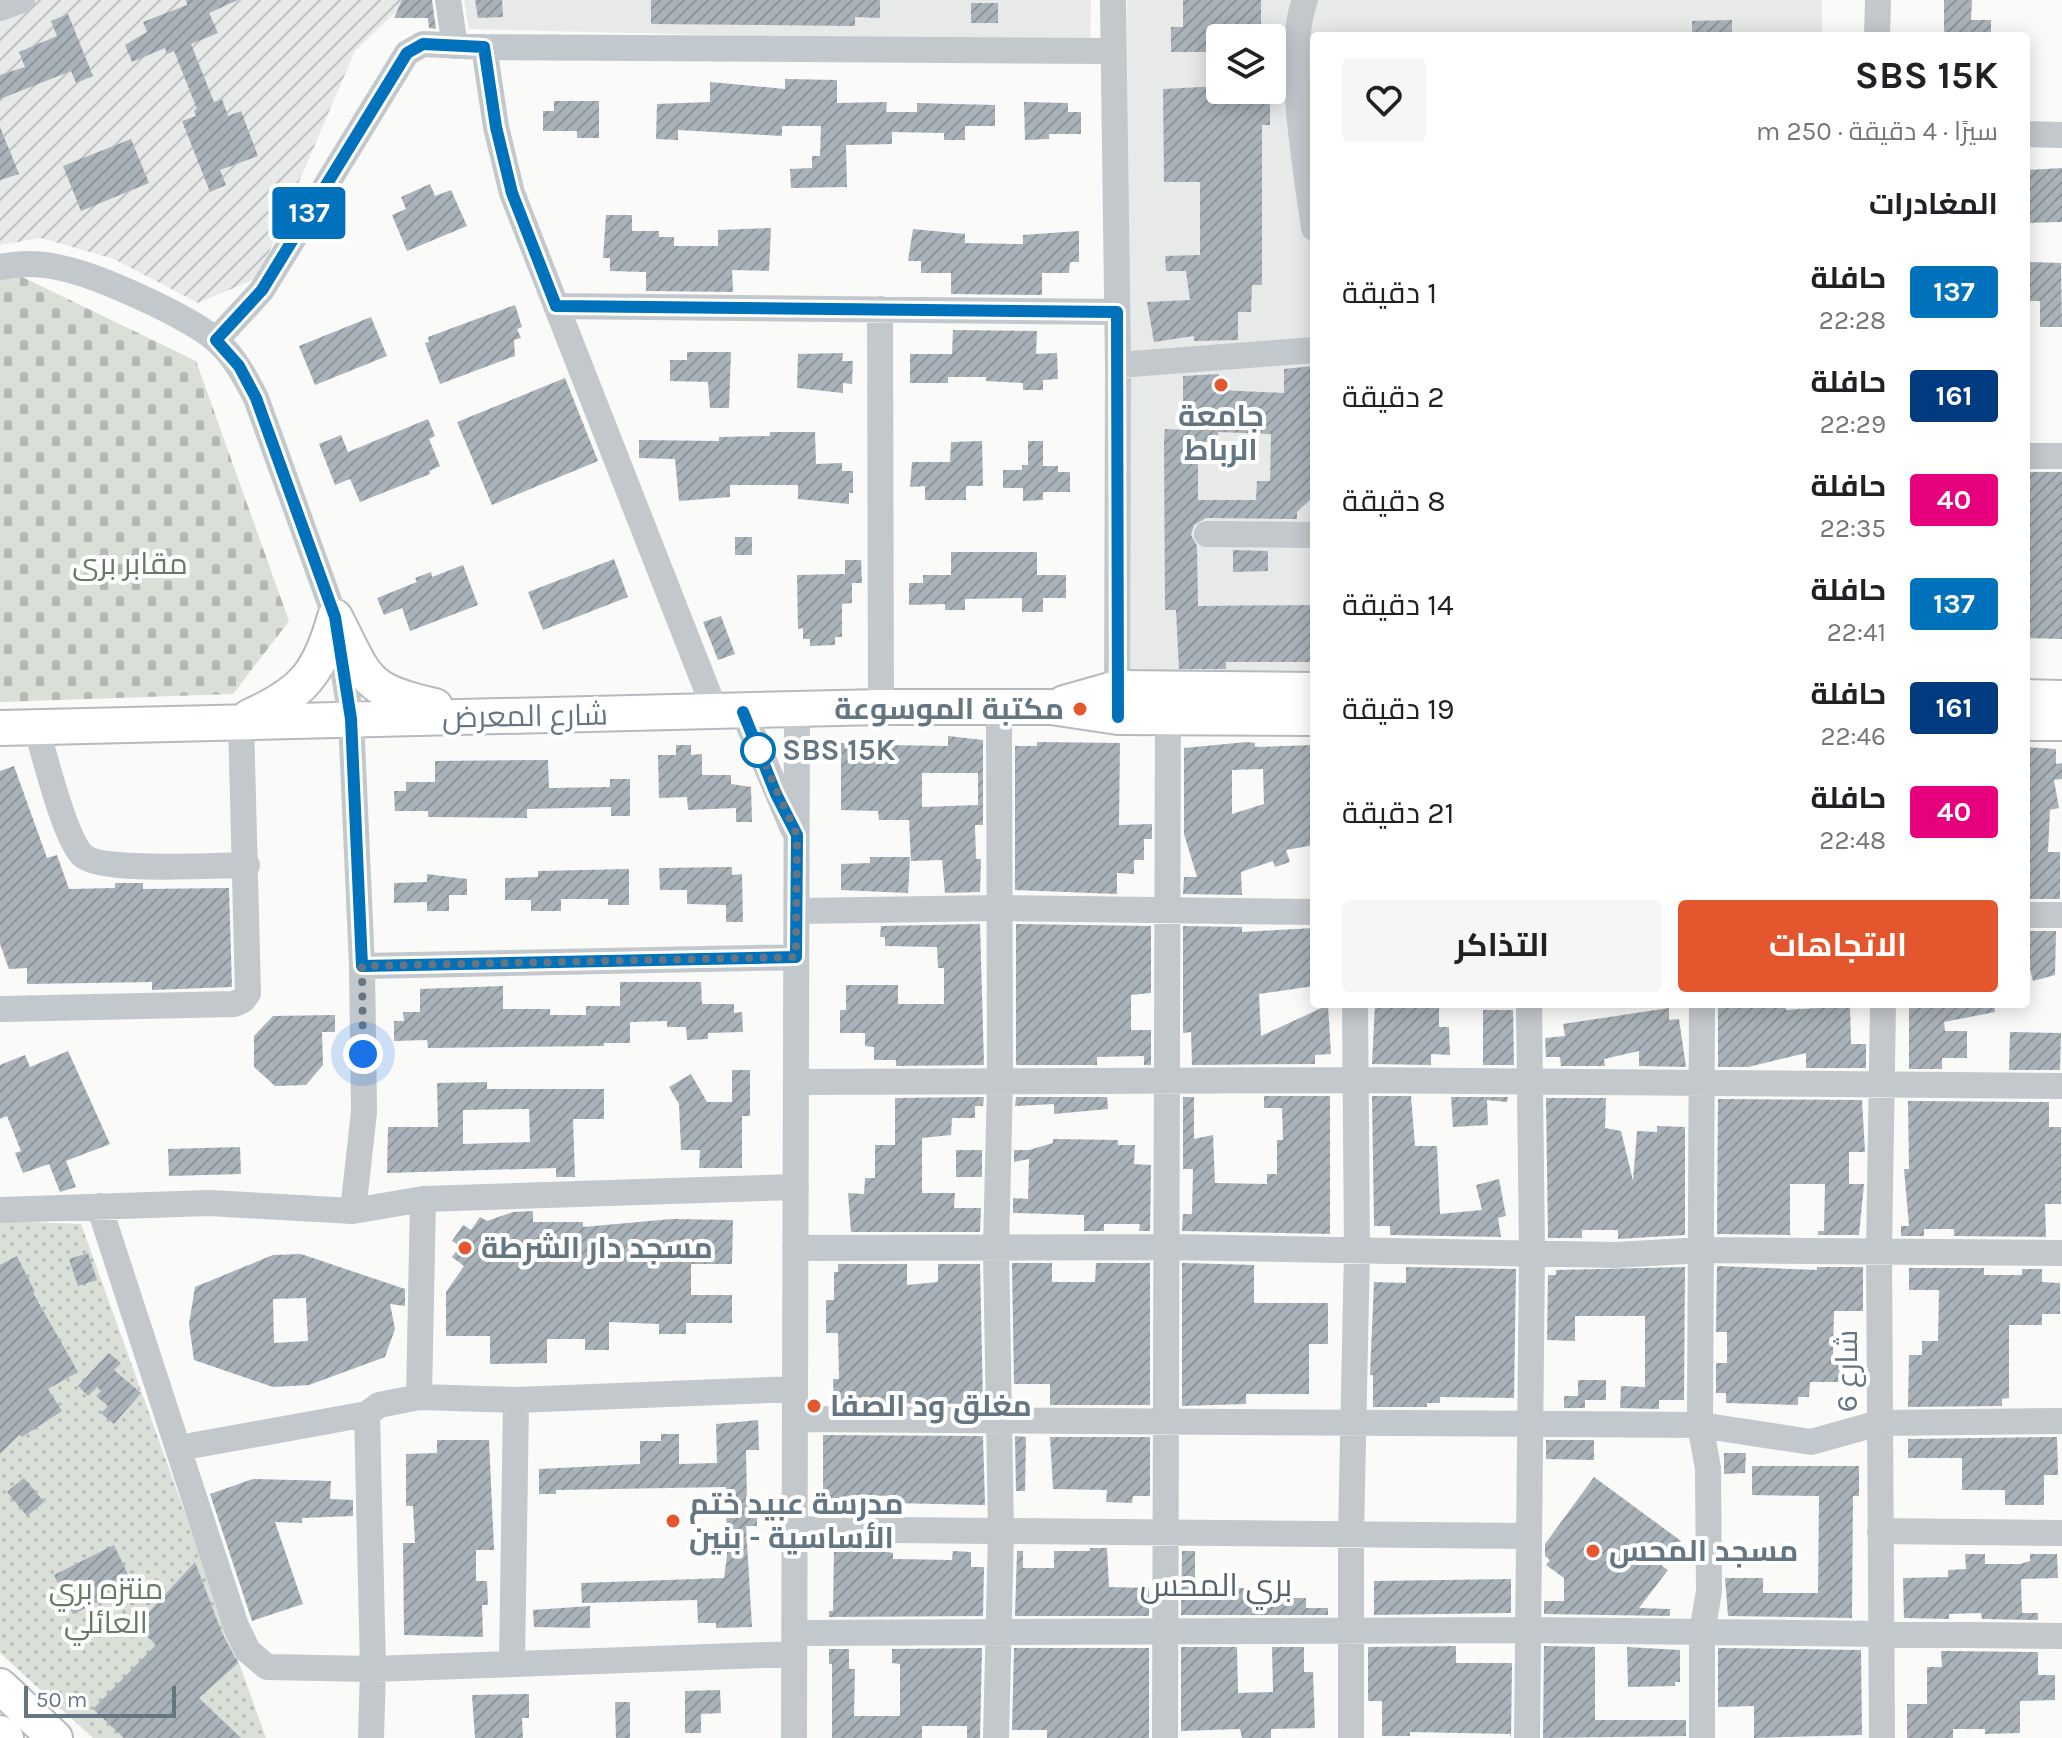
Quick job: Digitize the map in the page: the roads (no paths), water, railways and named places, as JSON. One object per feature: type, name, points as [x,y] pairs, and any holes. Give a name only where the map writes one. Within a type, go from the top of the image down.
[{"type":"main road","points":[[335,617],[372,685],[396,698],[478,716]]},
{"type":"main road","points":[[241,721],[282,702],[300,689],[320,664],[335,617]]},
{"type":"main road","name":"شارع المعرض","points":[[0,728],[881,707],[999,709],[1168,703],[1310,690]]},
{"type":"main road","points":[[2030,697],[2062,698]]},
{"type":"main road","name":"شارع المعرض","points":[[1168,703],[1310,718]]},
{"type":"main road","points":[[2030,723],[2062,723]]},
{"type":"main road","points":[[0,1686],[55,1738]]},
{"type":"main road","points":[[0,1733],[6,1738]]},
{"type":"street","points":[[0,8],[22,0]]},
{"type":"street","points":[[448,0],[455,46]]},
{"type":"street","points":[[1113,0],[1118,365],[1117,703]]},
{"type":"street","points":[[1305,0],[1297,26],[1300,121],[1310,197]]},
{"type":"street","points":[[1877,32],[1878,0]]},
{"type":"street","points":[[216,340],[262,290],[407,53],[423,44],[1112,51]]},
{"type":"street","points":[[484,47],[496,127],[512,193],[556,306],[730,713],[797,835]]},
{"type":"street","points":[[2030,134],[2062,135]]},
{"type":"street","points":[[0,267],[31,263],[63,268],[174,315],[216,340],[239,366],[256,398],[335,617],[351,719],[362,966],[364,1112],[353,1211]]},
{"type":"street","points":[[556,306],[1117,312]]},
{"type":"street","points":[[880,309],[881,707]]},
{"type":"street","points":[[1118,365],[1310,350]]},
{"type":"street","points":[[2030,456],[2062,456]]},
{"type":"street","points":[[1207,534],[1310,535]]},
{"type":"street","points":[[1165,1738],[1168,703]]},
{"type":"street","points":[[996,1738],[1001,1531],[996,1249],[1000,1081],[999,709]]},
{"type":"street","points":[[794,1738],[797,710]]},
{"type":"street","points":[[3,1009],[234,1004],[243,1000],[248,993],[241,721]]},
{"type":"street","points":[[36,727],[79,853],[87,859],[113,866],[247,865]]},
{"type":"street","points":[[797,911],[999,908],[1310,912]]},
{"type":"street","points":[[2030,915],[2062,915]]},
{"type":"street","points":[[362,966],[796,957]]},
{"type":"street","points":[[1351,1738],[1351,1535],[1357,1250],[1353,1080],[1355,1008]]},
{"type":"street","points":[[1527,1738],[1532,1253],[1529,1008]]},
{"type":"street","points":[[1702,1008],[1700,1425],[1708,1468],[1709,1591],[1702,1633],[1702,1738]]},
{"type":"street","name":"شارع 6","points":[[1882,1738],[1879,1252],[1883,1008]]},
{"type":"street","points":[[796,1082],[1353,1080],[2062,1086]]},
{"type":"street","points":[[0,1210],[209,1203],[353,1211],[423,1199],[796,1187]]},
{"type":"street","points":[[419,1397],[423,1199]]},
{"type":"street","points":[[99,1206],[236,1626],[248,1651],[267,1667],[373,1669],[512,1664],[998,1632],[1526,1630],[2062,1636]]},
{"type":"street","points":[[795,1248],[1167,1247],[1616,1255],[1703,1250],[2062,1253]]},
{"type":"street","points":[[179,1448],[367,1414],[379,1405],[419,1397],[516,1400],[795,1389]]},
{"type":"street","points":[[512,1664],[516,1400]]},
{"type":"street","points":[[367,1414],[373,1669],[371,1738]]},
{"type":"street","points":[[795,1419],[1353,1423],[1531,1421],[1700,1425],[1811,1442],[1879,1423],[2062,1421]]},
{"type":"street","points":[[795,1529],[1527,1536]]},
{"type":"street","points":[[1880,1531],[2062,1533]]},
{"type":"place","name":"جامعة الرباط","points":[[1221,385]]},
{"type":"place","name":"مكتبة الموسوعة","points":[[1080,709]]},
{"type":"place","name":"SBS 15K","points":[[758,750]]},
{"type":"place","name":"مسجد دار الشرطة","points":[[465,1248]]},
{"type":"place","name":"مغلق ود الصفا","points":[[814,1406]]},
{"type":"place","name":"مدرسة عبيد ختم الأساسية - بنين","points":[[673,1521]]},
{"type":"place","name":"مسجد المحس","points":[[1593,1551]]},
{"type":"district","name":"بري المحس","points":[[1216,1585]]},
{"type":"park label","name":"مقابر برى","points":[[130,564]]},
{"type":"park label","name":"منتزه بري العائلي","points":[[106,1606]]}]
